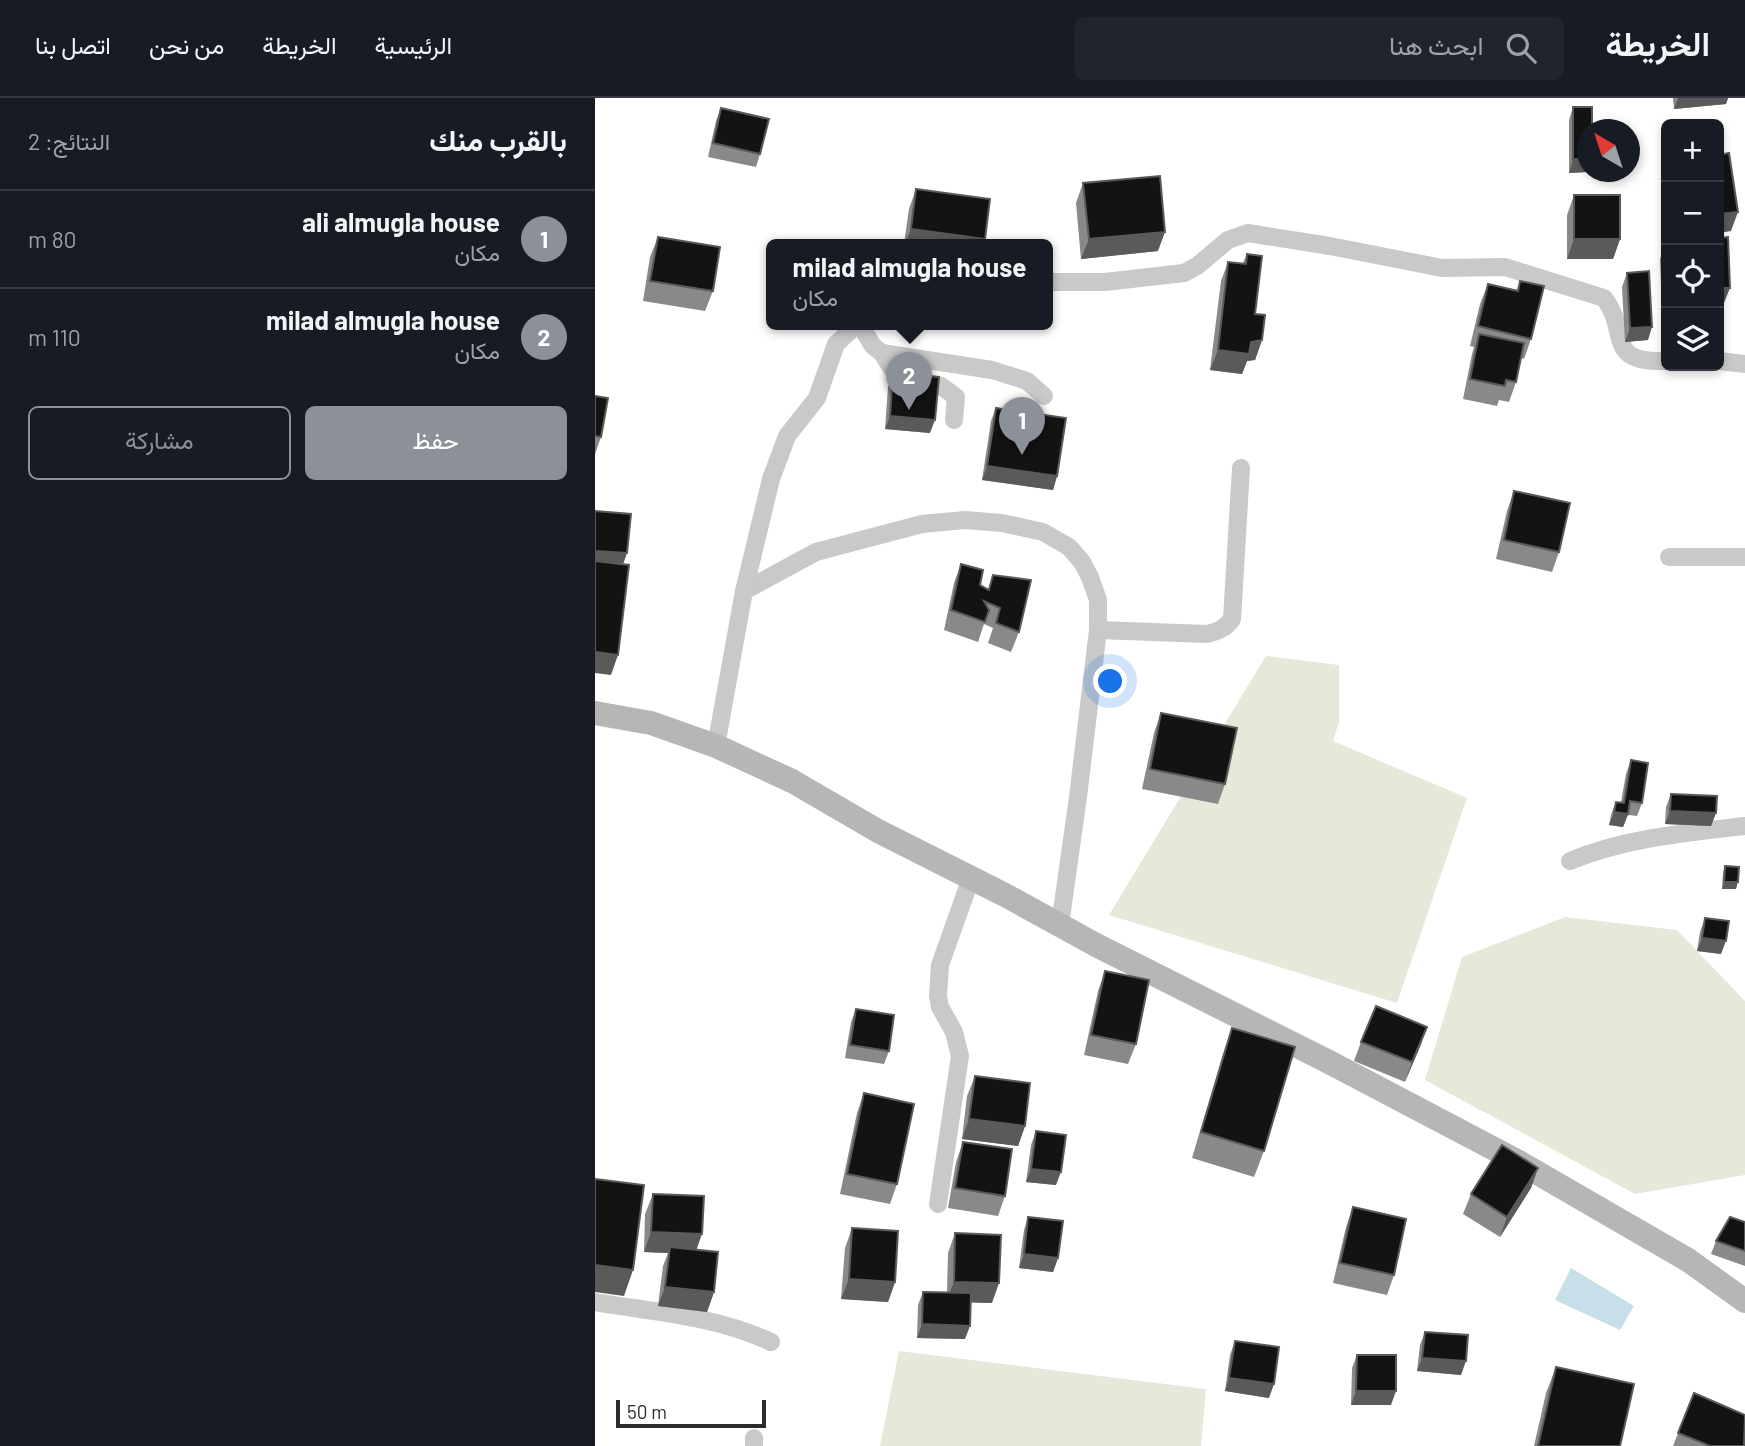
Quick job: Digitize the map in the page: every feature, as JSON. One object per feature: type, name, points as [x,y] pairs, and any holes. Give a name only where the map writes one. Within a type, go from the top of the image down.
[{"type":"street","points":[[1053,282],[1105,282],[1184,273],[1197,266],[1228,240],[1248,233],[1442,268],[1506,267],[1604,298],[1613,310],[1619,344],[1629,355],[1661,361]]},
{"type":"street","points":[[716,746],[744,591],[771,479],[787,436],[817,398],[836,344],[851,330]]},
{"type":"street","points":[[863,330],[892,369],[911,379],[941,386],[956,397],[954,420]]},
{"type":"street","points":[[882,353],[992,370],[1027,381],[1044,396]]},
{"type":"street","points":[[1724,362],[1745,364]]},
{"type":"street","points":[[1098,630],[1207,634],[1219,631],[1228,624],[1233,607],[1241,468]]},
{"type":"street","points":[[744,591],[816,552],[922,524],[965,520],[1002,523],[1042,532],[1069,547],[1090,577],[1098,600],[1098,630],[1060,925]]},
{"type":"street","points":[[1669,557],[1745,557]]},
{"type":"street","points":[[595,713],[651,723],[716,746],[792,780],[878,831],[1506,1155],[1688,1260],[1745,1301]]},
{"type":"street","points":[[1570,862],[1602,848],[1638,840],[1745,826]]},
{"type":"street","points":[[938,1205],[960,1056],[954,1031],[940,1007],[938,980],[940,965],[971,878]]},
{"type":"street","points":[[595,1302],[742,1328],[771,1342]]},
{"type":"shaded area","points":[[1266,656],[1339,665],[1339,722],[1333,741],[1467,798],[1397,1003],[1109,915]]},
{"type":"shaded area","points":[[1565,917],[1677,930],[1745,1001],[1745,1175],[1635,1194],[1425,1080],[1462,957]]},
{"type":"shaded area","points":[[899,1351],[1206,1389],[1201,1446],[880,1446]]},
{"type":"water","points":[[1571,1268],[1634,1306],[1620,1330],[1555,1300]]},
{"type":"building","points":[[1573,107],[1592,107],[1592,119],[1577,119],[1577,159],[1573,159]]},
{"type":"building","points":[[721,108],[769,119],[760,154],[713,143]]},
{"type":"building","points":[[1729,153],[1738,212],[1724,213],[1724,154]]},
{"type":"building","points":[[1160,176],[1165,232],[1089,239],[1083,183]]},
{"type":"building","points":[[916,189],[990,199],[985,239],[911,229]]},
{"type":"building","points":[[1574,195],[1620,195],[1620,239],[1574,239]]},
{"type":"building","points":[[658,237],[720,247],[713,291],[650,281]]},
{"type":"building","points":[[1724,237],[1728,237],[1730,288],[1724,288]]},
{"type":"building","points":[[1247,254],[1262,256],[1255,314],[1265,315],[1262,340],[1251,342],[1249,354],[1218,350],[1228,262],[1246,264]]},
{"type":"building","points":[[1649,271],[1652,327],[1630,328],[1627,273]]},
{"type":"building","points":[[1520,281],[1544,286],[1531,339],[1478,326],[1488,284],[1518,291]]},
{"type":"building","points":[[1479,334],[1524,343],[1516,382],[1506,380],[1505,386],[1470,379]]},
{"type":"building","points":[[893,374],[939,377],[935,420],[890,416]]},
{"type":"building","points":[[595,396],[608,398],[601,437],[595,436]]},
{"type":"building","points":[[996,408],[1066,418],[1057,476],[987,466]]},
{"type":"building","points":[[1514,491],[1570,503],[1559,552],[1504,540]]},
{"type":"building","points":[[595,511],[631,514],[627,553],[595,551]]},
{"type":"building","points":[[595,561],[629,565],[618,655],[595,652]]},
{"type":"building","points":[[961,564],[983,570],[980,585],[989,590],[993,575],[1031,580],[1019,632],[996,623],[1000,608],[984,601],[989,610],[985,622],[951,610]]},
{"type":"building","points":[[1161,713],[1237,728],[1225,784],[1150,769]]},
{"type":"building","points":[[1631,760],[1648,763],[1642,803],[1630,801],[1628,814],[1614,812],[1616,802],[1624,803]]},
{"type":"building","points":[[1671,794],[1717,796],[1716,813],[1670,811]]},
{"type":"building","points":[[1725,866],[1739,867],[1738,882],[1724,882]]},
{"type":"building","points":[[1705,918],[1729,921],[1726,941],[1702,938]]},
{"type":"building","points":[[1105,971],[1149,980],[1136,1044],[1091,1035]]},
{"type":"building","points":[[1376,1006],[1427,1027],[1412,1062],[1361,1042]]},
{"type":"building","points":[[856,1009],[894,1015],[889,1051],[850,1045]]},
{"type":"building","points":[[1232,1028],[1295,1047],[1264,1151],[1201,1132]]},
{"type":"building","points":[[975,1076],[1030,1083],[1025,1126],[969,1119]]},
{"type":"building","points":[[864,1093],[914,1104],[897,1184],[847,1174]]},
{"type":"building","points":[[1036,1131],[1066,1135],[1061,1172],[1031,1169]]},
{"type":"building","points":[[963,1142],[1012,1149],[1005,1196],[955,1188]]},
{"type":"building","points":[[1502,1145],[1538,1168],[1507,1217],[1471,1194]]},
{"type":"building","points":[[595,1179],[644,1185],[633,1270],[595,1265]]},
{"type":"building","points":[[653,1194],[704,1196],[702,1234],[651,1232]]},
{"type":"building","points":[[1353,1207],[1406,1219],[1394,1275],[1340,1263]]},
{"type":"building","points":[[1028,1217],[1063,1221],[1058,1258],[1024,1254]]},
{"type":"building","points":[[1730,1217],[1745,1222],[1745,1251],[1716,1241]]},
{"type":"building","points":[[852,1228],[898,1231],[895,1282],[849,1279]]},
{"type":"building","points":[[955,1233],[1001,1235],[999,1283],[954,1282]]},
{"type":"building","points":[[670,1247],[718,1252],[714,1292],[665,1287]]},
{"type":"building","points":[[923,1292],[971,1293],[970,1326],[922,1324]]},
{"type":"building","points":[[1425,1332],[1468,1335],[1466,1361],[1422,1358]]},
{"type":"building","points":[[1235,1341],[1279,1347],[1274,1384],[1229,1378]]},
{"type":"building","points":[[1357,1355],[1396,1355],[1396,1391],[1356,1391]]},
{"type":"building","points":[[1556,1367],[1634,1384],[1620,1446],[1538,1446]]},
{"type":"building","points":[[1694,1393],[1745,1415],[1744,1446],[1710,1446],[1678,1433]]},
{"type":"place","name":"milad almugla house","points":[[909,410]]},
{"type":"place","name":"ali almugla house","points":[[1022,455]]}]
